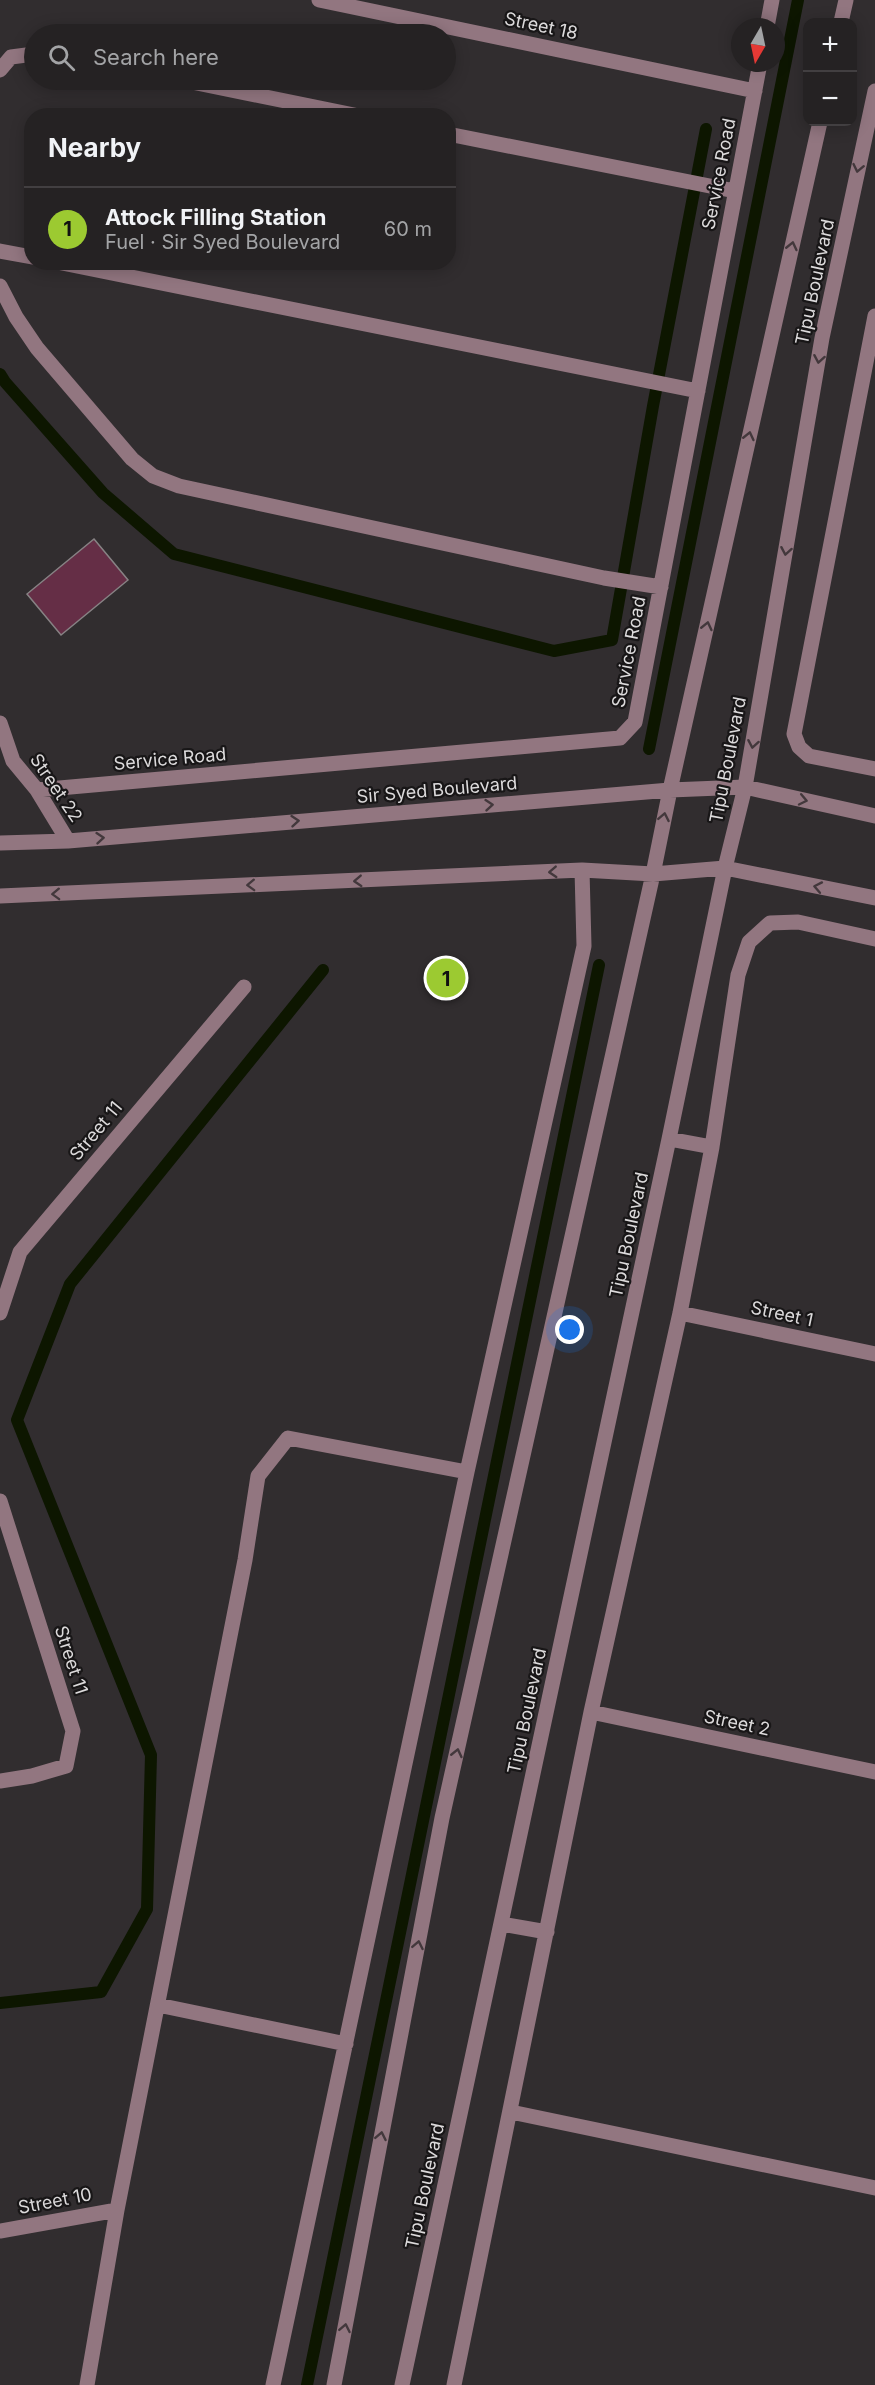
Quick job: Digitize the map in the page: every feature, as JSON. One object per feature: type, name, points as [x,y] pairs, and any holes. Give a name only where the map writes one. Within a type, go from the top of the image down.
[{"type":"street","name":"Street 18","points":[[319,0],[434,24]]},
{"type":"street","points":[[769,18],[772,0]]},
{"type":"street","points":[[842,18],[846,0]]},
{"type":"street","name":"Street 18","points":[[456,29],[755,91]]},
{"type":"street","points":[[0,70],[11,57],[24,55]]},
{"type":"street","name":"Service Road","points":[[37,790],[620,738],[635,722],[758,72]]},
{"type":"street","points":[[231,90],[320,108]]},
{"type":"street","name":"Tipu Boulevard","points":[[402,2385],[669,1139],[724,868],[745,787],[822,338],[875,91]]},
{"type":"street","name":"Tipu Boulevard","points":[[334,2385],[442,1818],[819,126]]},
{"type":"street","points":[[456,136],[735,191]]},
{"type":"street","points":[[0,251],[24,256]]},
{"type":"street","points":[[97,270],[698,390]]},
{"type":"street","points":[[0,286],[16,317],[37,348],[132,459],[153,476],[179,486],[604,578],[661,587]]},
{"type":"street","points":[[875,316],[872,346],[794,734],[799,747],[809,756],[875,769]]},
{"type":"street","name":"Street 22","points":[[0,723],[13,761],[37,790],[68,841]]},
{"type":"street","name":"Sir Syed Boulevard","points":[[0,843],[68,841],[670,790],[745,787],[875,816]]},
{"type":"street","points":[[0,896],[582,870],[653,874],[724,868],[875,898]]},
{"type":"street","points":[[273,2385],[468,1472],[584,946],[582,870]]},
{"type":"street","points":[[454,2385],[591,1712],[680,1313],[712,1147],[738,975],[749,942],[770,923],[798,922],[875,939]]},
{"type":"street","name":"Street 11","points":[[0,1313],[20,1252],[244,987]]},
{"type":"street","points":[[669,1139],[712,1147]]},
{"type":"street","name":"Street 1","points":[[680,1313],[875,1354]]},
{"type":"street","points":[[87,2385],[117,2210],[245,1560],[258,1476],[288,1438],[468,1472]]},
{"type":"street","name":"Street 11","points":[[0,1502],[73,1731],[66,1766],[0,1781]]},
{"type":"street","name":"Street 2","points":[[591,1712],[875,1772]]},
{"type":"street","points":[[501,1923],[547,1932]]},
{"type":"street","points":[[158,2005],[346,2044]]},
{"type":"street","points":[[511,2112],[875,2188]]},
{"type":"street","name":"Street 10","points":[[0,2231],[117,2210]]},
{"type":"building","points":[[94,539],[128,580],[61,635],[27,594]]},
{"type":"waterway","points":[[649,749],[798,0]]},
{"type":"waterway","points":[[0,374],[103,493],[174,554],[554,651],[612,640],[653,406],[706,129]]},
{"type":"waterway","points":[[307,2385],[599,965]]},
{"type":"waterway","points":[[0,2003],[101,1992],[147,1909],[151,1755],[17,1420],[70,1284],[323,970]]},
{"type":"place","name":"Attock Filling Station","points":[[446,978]]}]
